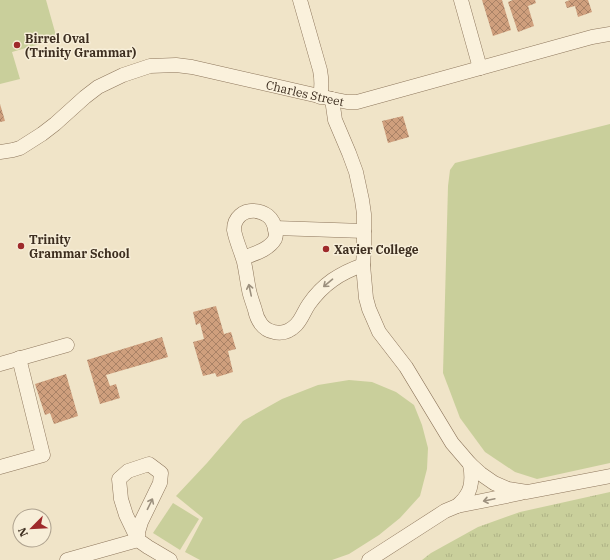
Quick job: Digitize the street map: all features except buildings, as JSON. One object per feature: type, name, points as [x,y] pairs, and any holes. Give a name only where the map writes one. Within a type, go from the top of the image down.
[{"type":"street","points":[[300,0],[320,70],[322,90],[349,153],[359,186],[364,214],[363,265],[366,298],[374,322],[379,332],[406,367],[452,443],[470,464],[494,483],[527,492]]},
{"type":"street","points":[[461,0],[480,68]]},
{"type":"street","name":"Charles Street","points":[[592,37],[610,28]]},
{"type":"street","name":"Charles Street","points":[[0,152],[20,148],[42,134],[98,87],[122,75],[150,66],[192,67],[326,98],[347,102],[357,102],[592,37],[610,34]]},
{"type":"street","name":"Charles Street","points":[[0,142],[33,139]]},
{"type":"street","points":[[243,258],[268,246],[276,236],[271,218],[259,211],[247,212],[238,217],[235,221],[234,230],[243,258],[249,290],[258,320],[265,328],[278,333],[288,331],[296,325],[316,295],[336,277],[363,265]]},
{"type":"street","points":[[275,228],[364,230]]},
{"type":"street","points":[[0,364],[67,345]]},
{"type":"street","points":[[0,468],[43,456],[19,358]]},
{"type":"street","points":[[149,464],[161,473],[160,483],[133,542],[121,499],[119,479],[128,471],[149,464]]},
{"type":"street","points":[[457,506],[466,497],[470,488],[472,473],[470,464]]},
{"type":"street","points":[[369,560],[437,516],[457,506],[610,476]]},
{"type":"street","points":[[67,560],[133,542],[148,547],[170,560]]},
{"type":"green space","name":"Birrel Oval (Trinity Grammar)","points":[[0,0],[46,0],[57,39],[12,52],[20,79],[0,84]]},
{"type":"green space","points":[[610,124],[610,463],[537,479],[515,472],[485,452],[460,418],[443,373],[448,186],[450,170],[455,163]]},
{"type":"green space","points":[[349,380],[372,382],[396,392],[414,405],[422,425],[428,448],[427,469],[420,496],[400,518],[379,535],[349,554],[332,560],[200,560],[185,552],[203,518],[176,496],[243,421],[282,399],[318,385]]},
{"type":"green space","points":[[610,492],[610,560],[422,560],[431,553],[478,527],[520,512]]},
{"type":"green space","points":[[173,503],[199,519],[180,550],[153,533]]},
{"type":"place","name":"Birrel Oval (Trinity Grammar)","points":[[17,45]]},
{"type":"place","name":"Trinity Grammar School","points":[[21,246]]},
{"type":"place","name":"Xavier College","points":[[326,249]]}]
